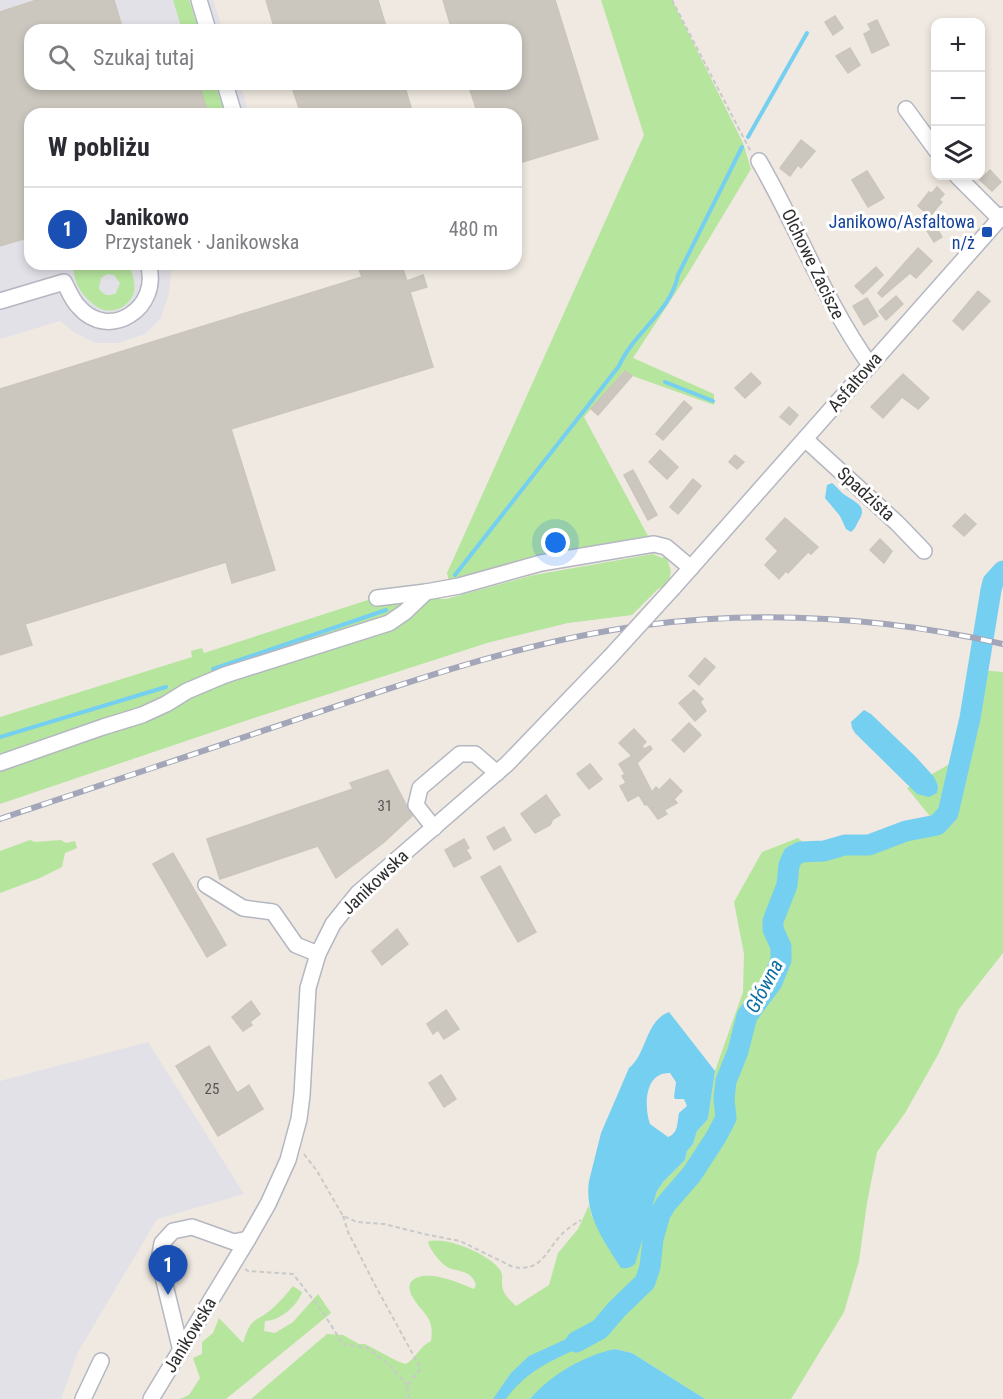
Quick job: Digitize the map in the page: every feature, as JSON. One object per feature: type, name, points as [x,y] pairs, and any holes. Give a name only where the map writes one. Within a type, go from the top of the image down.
[{"type":"street","points":[[199,0],[206,24]]},
{"type":"street","points":[[227,90],[232,108]]},
{"type":"street","points":[[906,109],[931,143]]},
{"type":"street","name":"Olchowe Zacisze","points":[[759,161],[837,315],[870,365]]},
{"type":"street","points":[[961,180],[1001,217]]},
{"type":"street","name":"Asfaltowa","points":[[707,549],[1001,217]]},
{"type":"street","points":[[0,301],[64,282],[78,307],[93,318],[111,322],[131,316],[145,300],[150,283],[149,270]]},
{"type":"street","name":"Spadzista","points":[[805,439],[897,522],[924,551]]},
{"type":"street","points":[[377,598],[459,586],[541,563],[654,544],[666,547],[691,568]]},
{"type":"street","name":"Janikowska","points":[[151,1399],[235,1262],[288,1160],[302,1095],[308,988],[318,954],[333,924],[358,893],[497,773],[610,657],[707,549]]},
{"type":"street","points":[[0,763],[142,715],[187,691],[225,675],[390,623],[426,592]]},
{"type":"street","points":[[434,828],[416,805],[420,788],[428,781],[460,754],[475,754],[497,773]]},
{"type":"street","points":[[206,885],[243,908],[273,912],[296,945],[318,954]]},
{"type":"street","points":[[181,1351],[159,1260],[162,1243],[173,1231],[192,1227],[234,1242],[248,1239]]},
{"type":"street","points":[[220,1238],[235,1262]]},
{"type":"street","points":[[83,1399],[101,1362]]},
{"type":"path","points":[[672,0],[747,147],[759,161]]},
{"type":"path","points":[[293,1140],[317,1171],[343,1216],[348,1232],[375,1285],[421,1369],[407,1385]]},
{"type":"path","points":[[343,1216],[357,1222],[384,1224],[460,1241],[513,1268],[522,1269],[532,1267],[544,1258],[561,1235],[581,1220]]},
{"type":"path","points":[[235,1262],[248,1271],[293,1274],[322,1311],[343,1344],[367,1347],[387,1363],[407,1385],[409,1399]]},
{"type":"shaded area","points":[[0,0],[213,0],[221,24],[24,24],[24,90],[242,90],[247,108],[24,108],[24,270],[174,270],[171,271],[169,293],[161,318],[145,334],[119,343],[95,343],[75,333],[60,321],[0,339]]},
{"type":"shaded area","points":[[148,1042],[244,1194],[157,1219],[78,1352],[61,1399],[0,1399],[0,1081]]},
{"type":"green space","points":[[173,0],[189,0],[197,24],[180,24]]},
{"type":"green space","points":[[601,0],[672,0],[743,143],[751,169],[689,272],[633,358],[714,394],[714,405],[623,372],[584,417],[648,536],[538,555],[449,581],[447,573],[644,135]]},
{"type":"green space","points":[[201,90],[217,90],[223,108],[206,108]]},
{"type":"green space","points":[[73,270],[131,270],[134,292],[125,306],[115,310],[104,310],[88,299],[75,279]],"holes":[[[107,274],[114,275],[120,283],[116,293],[111,295],[104,294],[99,288],[101,278]]]},
{"type":"green space","points":[[653,554],[662,558],[665,556],[668,561],[671,572],[668,584],[658,589],[632,615],[568,623],[487,643],[251,719],[0,804],[0,717],[192,657],[191,651],[202,648],[204,653],[371,599],[373,591],[375,605],[400,602],[402,604],[388,615],[388,619],[439,596],[440,599],[446,599],[534,575]]},
{"type":"green space","points":[[979,670],[1003,672],[1003,953],[959,1009],[939,1053],[905,1113],[877,1152],[859,1261],[844,1312],[791,1399],[705,1399],[632,1353],[615,1349],[596,1355],[564,1371],[530,1399],[251,1399],[327,1334],[343,1335],[406,1364],[431,1341],[432,1333],[427,1316],[411,1294],[409,1287],[411,1282],[424,1276],[433,1276],[474,1289],[476,1285],[469,1275],[449,1268],[443,1263],[433,1253],[428,1242],[445,1241],[487,1258],[501,1272],[503,1290],[516,1306],[549,1285],[558,1253],[578,1229],[589,1205],[592,1217],[637,1256],[657,1191],[685,1160],[697,1131],[708,1119],[715,1071],[743,992],[744,954],[734,902],[762,852],[798,838],[810,848],[870,841],[933,820],[907,788],[948,765],[967,741]]},
{"type":"green space","points":[[30,840],[35,842],[61,840],[66,843],[75,841],[77,848],[65,853],[62,867],[0,893],[0,851]]},
{"type":"green space","points":[[293,1286],[302,1292],[300,1297],[282,1316],[265,1321],[264,1331],[275,1333],[293,1322],[318,1294],[331,1313],[226,1399],[180,1399],[189,1395],[200,1378],[193,1358],[202,1354],[202,1342],[213,1333],[219,1318],[243,1343],[252,1323],[273,1308]]},
{"type":"water","points":[[832,483],[861,507],[862,515],[851,532],[846,529],[840,516],[825,498],[827,485]]},
{"type":"water","points":[[864,710],[916,757],[934,777],[938,786],[937,793],[929,797],[917,794],[855,733],[851,722]]},
{"type":"water","points":[[669,1012],[715,1071],[708,1119],[697,1131],[685,1160],[657,1191],[635,1264],[628,1268],[621,1268],[602,1238],[592,1216],[588,1193],[589,1181],[601,1133],[629,1068],[635,1062],[651,1030],[661,1016]],"holes":[[[670,1073],[676,1082],[674,1097],[684,1099],[687,1106],[679,1113],[676,1130],[668,1137],[650,1124],[647,1109],[648,1092],[655,1078],[661,1074]]]},
{"type":"water","points":[[597,1325],[602,1335],[538,1369],[516,1387],[506,1399],[493,1399],[511,1373],[529,1356]]},
{"type":"water","points":[[615,1349],[632,1353],[705,1399],[530,1399],[538,1390],[569,1367],[592,1356]]},
{"type":"building","points":[[37,0],[114,0],[121,24],[24,24],[24,90],[201,90],[206,108],[24,108],[24,239],[0,246],[0,12]]},
{"type":"building","points":[[266,0],[378,0],[385,24],[273,24]]},
{"type":"building","points":[[443,0],[555,0],[598,139],[522,162],[522,108],[476,108],[470,90],[522,90],[522,24],[450,24]]},
{"type":"building","points":[[835,16],[843,28],[833,35],[825,22]]},
{"type":"building","points":[[877,20],[889,45],[872,53],[864,34],[871,30],[868,24]]},
{"type":"building","points":[[850,48],[860,65],[848,73],[836,56]]},
{"type":"building","points":[[293,90],[406,90],[411,108],[299,108]]},
{"type":"building","points":[[801,140],[815,151],[801,168],[798,165],[790,176],[780,168]]},
{"type":"building","points":[[990,170],[1001,182],[992,191],[980,180],[985,180],[985,175]]},
{"type":"building","points":[[867,171],[884,198],[868,207],[852,180]]},
{"type":"building","points":[[937,187],[944,194],[939,200],[942,202],[930,216],[918,206],[929,192],[931,194]]},
{"type":"building","points":[[933,221],[942,237],[934,242],[924,226]]},
{"type":"building","points":[[918,248],[932,261],[916,278],[910,273],[882,297],[878,293]]},
{"type":"building","points":[[876,267],[883,275],[863,294],[855,286]]},
{"type":"building","points":[[359,270],[403,270],[407,281],[423,275],[427,287],[410,292],[433,367],[231,429],[275,570],[232,583],[226,562],[25,624],[32,645],[0,655],[0,389],[362,277]]},
{"type":"building","points":[[978,291],[990,301],[963,330],[953,321]]},
{"type":"building","points":[[896,296],[903,304],[886,320],[879,311]]},
{"type":"building","points":[[867,298],[878,316],[864,325],[853,306]]},
{"type":"building","points":[[625,371],[632,376],[598,415],[591,409]]},
{"type":"building","points":[[751,373],[761,383],[745,398],[735,388]]},
{"type":"building","points":[[903,374],[929,398],[918,409],[902,397],[883,418],[871,407]]},
{"type":"building","points":[[684,401],[692,408],[663,440],[656,434]]},
{"type":"building","points":[[789,407],[798,415],[790,425],[780,417]]},
{"type":"building","points":[[660,450],[678,467],[667,479],[649,462]]},
{"type":"building","points":[[735,455],[744,462],[737,469],[729,462]]},
{"type":"building","points":[[633,470],[657,515],[648,520],[624,475]]},
{"type":"building","points":[[693,479],[701,486],[678,514],[670,507]]},
{"type":"building","points":[[965,514],[976,524],[964,536],[953,526]]},
{"type":"building","points":[[785,518],[818,547],[811,554],[808,552],[779,579],[765,565],[778,551],[766,539]]},
{"type":"building","points":[[880,539],[892,551],[884,563],[870,550]]},
{"type":"building","points":[[705,658],[715,667],[699,685],[689,676]]},
{"type":"building","points":[[694,690],[703,699],[700,702],[706,711],[695,721],[679,703]]},
{"type":"building","points":[[689,723],[701,735],[684,752],[672,740]]},
{"type":"building","points":[[634,729],[646,742],[642,746],[644,749],[650,746],[652,749],[637,763],[652,792],[656,787],[659,790],[670,779],[682,791],[674,799],[677,803],[664,810],[667,814],[658,819],[639,795],[628,801],[620,786],[626,783],[622,776],[625,774],[619,764],[632,756],[619,743]]},
{"type":"building","points":[[590,764],[602,779],[589,789],[577,774]]},
{"type":"building","points":[[388,770],[412,816],[383,843],[336,878],[318,846],[220,879],[207,839],[353,789],[350,783]]},
{"type":"building","points":[[546,795],[560,815],[553,819],[550,825],[535,833],[521,814]]},
{"type":"building","points":[[504,827],[511,840],[494,850],[487,837]]},
{"type":"building","points":[[464,839],[469,848],[466,850],[471,858],[454,867],[445,850]]},
{"type":"building","points":[[173,853],[226,945],[207,957],[153,864]]},
{"type":"building","points":[[500,866],[536,932],[518,942],[481,877]]},
{"type":"building","points":[[397,929],[408,944],[382,965],[372,951]]},
{"type":"building","points":[[251,1001],[260,1014],[250,1022],[252,1025],[243,1031],[232,1017]]},
{"type":"building","points":[[446,1010],[459,1029],[444,1039],[438,1030],[433,1034],[427,1024]]},
{"type":"building","points":[[209,1046],[237,1093],[249,1085],[263,1109],[218,1136],[176,1066]]},
{"type":"building","points":[[441,1075],[456,1099],[444,1107],[429,1083]]},
{"type":"waterway","points":[[748,137],[807,33]]},
{"type":"waterway","points":[[455,575],[668,300],[678,275],[742,147]]},
{"type":"waterway","points":[[665,382],[713,401]]},
{"type":"waterway","name":"Główna","points":[[576,1342],[600,1329],[645,1282],[660,1214],[692,1174],[726,1118],[724,1099],[726,1081],[738,1051],[747,1016],[772,982],[781,960],[781,947],[773,929],[773,921],[787,885],[789,865],[793,856],[801,852],[824,851],[845,845],[869,845],[906,831],[937,825],[948,813],[970,718],[991,590],[993,582],[1003,571]]},
{"type":"waterway","points":[[213,669],[386,610]]},
{"type":"waterway","points":[[0,737],[166,687]]},
{"type":"railway","points":[[0,819],[434,674],[518,650],[603,632],[691,620],[826,619],[915,628],[1003,644]]},
{"type":"place","name":"Janikowo/Asfaltowa n/ż","points":[[987,232]]},
{"type":"place","name":"Janikowo","points":[[168,1295]]}]
